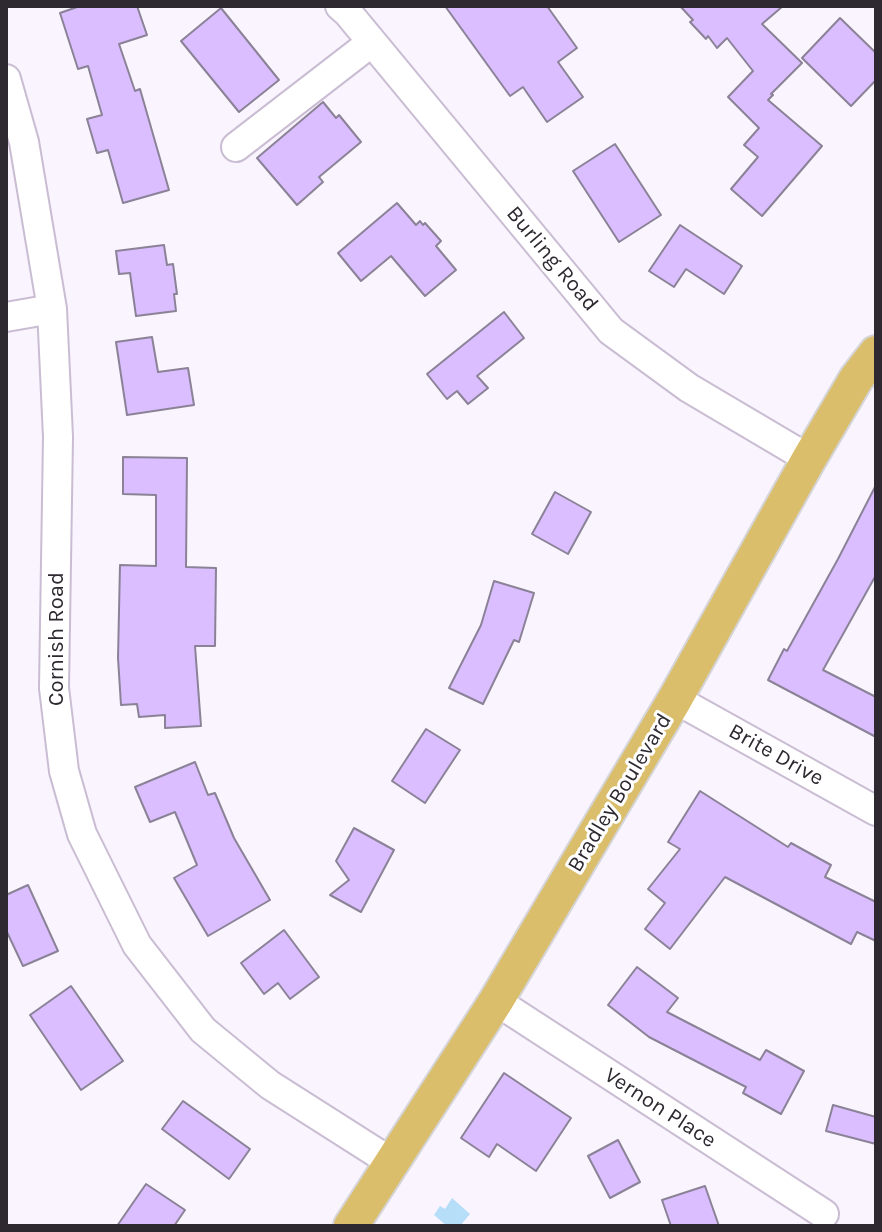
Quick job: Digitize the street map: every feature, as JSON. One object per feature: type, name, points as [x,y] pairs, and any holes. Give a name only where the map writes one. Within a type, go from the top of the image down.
[{"type":"main road","name":"Bradley Boulevard","points":[[351,1226],[496,1001],[675,699],[809,459],[856,379],[876,353]]},
{"type":"street","name":"Burling Road","points":[[340,6],[611,331],[689,388],[809,459]]},
{"type":"street","points":[[236,147],[372,42]]},
{"type":"street","name":"Cornish Road","points":[[6,79],[24,142],[52,309],[58,437],[54,688],[64,771],[82,834],[137,945],[203,1030],[270,1085],[391,1162]]},
{"type":"street","points":[[6,317],[52,309]]},
{"type":"street","name":"Brite Drive","points":[[675,699],[876,811]]},
{"type":"street","name":"Vernon Place","points":[[496,1001],[824,1214]]},
{"type":"water","points":[[452,1198],[470,1214],[460,1226],[447,1226],[434,1215],[440,1206],[445,1209]]},
{"type":"building","points":[[80,6],[137,6],[147,35],[119,44],[135,91],[140,89],[169,190],[123,203],[108,150],[97,153],[87,119],[102,115],[88,66],[78,69],[60,13]]},
{"type":"building","points":[[445,6],[547,6],[577,48],[558,62],[583,97],[547,122],[523,87],[510,96]]},
{"type":"building","points":[[680,6],[783,6],[762,24],[802,63],[768,100],[822,146],[762,216],[731,189],[758,157],[744,145],[759,128],[728,97],[753,71],[727,38],[717,48],[708,36],[706,39]]},
{"type":"building","points":[[221,8],[279,80],[239,112],[181,41]]},
{"type":"building","points":[[840,18],[876,53],[876,80],[851,106],[802,58]]},
{"type":"building","points":[[323,102],[336,118],[339,115],[361,142],[319,177],[323,182],[297,205],[257,158]]},
{"type":"building","points":[[615,144],[661,215],[619,242],[573,171]]},
{"type":"building","points":[[397,203],[416,225],[420,221],[423,225],[425,223],[441,241],[436,246],[456,270],[425,296],[391,256],[361,281],[338,253]]},
{"type":"building","points":[[680,225],[742,266],[724,294],[686,269],[674,287],[649,271]]},
{"type":"building","points":[[164,245],[167,265],[173,264],[176,311],[136,316],[130,273],[119,274],[116,251]]},
{"type":"building","points":[[504,312],[524,338],[477,376],[488,388],[468,404],[457,391],[447,399],[427,374]]},
{"type":"building","points":[[152,337],[158,372],[188,368],[194,405],[127,415],[116,342]]},
{"type":"building","points":[[123,457],[187,458],[186,567],[216,568],[215,646],[195,646],[201,726],[165,728],[165,715],[139,717],[137,704],[121,705],[118,658],[120,565],[156,566],[156,495],[123,494]]},
{"type":"building","points":[[876,485],[876,575],[823,670],[876,697],[876,737],[768,680],[838,559]]},
{"type":"building","points":[[555,492],[591,512],[568,554],[532,534]]},
{"type":"building","points":[[494,581],[534,593],[519,642],[514,640],[483,704],[449,688],[481,625]]},
{"type":"building","points":[[426,729],[460,750],[425,803],[392,781]]},
{"type":"building","points":[[195,762],[208,795],[215,793],[234,838],[270,900],[208,936],[174,878],[197,865],[175,812],[150,822],[135,787]]},
{"type":"building","points":[[700,791],[788,847],[791,843],[831,865],[825,877],[876,902],[876,941],[857,932],[851,944],[725,877],[670,949],[645,929],[665,903],[648,889],[680,849],[668,842]]},
{"type":"building","points":[[354,828],[394,850],[361,912],[330,895],[349,880],[336,861]]},
{"type":"building","points":[[28,885],[58,951],[23,966],[6,930],[6,895]]},
{"type":"building","points":[[284,930],[319,977],[290,999],[278,983],[264,994],[241,963]]},
{"type":"building","points":[[637,967],[678,998],[667,1012],[760,1060],[766,1050],[804,1071],[781,1114],[743,1093],[746,1087],[649,1037],[608,1005]]},
{"type":"building","points":[[71,986],[123,1061],[81,1090],[30,1015]]},
{"type":"building","points":[[504,1073],[571,1118],[536,1171],[497,1144],[489,1157],[461,1138]]},
{"type":"building","points":[[183,1101],[250,1149],[229,1179],[162,1129]]},
{"type":"building","points":[[833,1105],[876,1117],[876,1144],[826,1131]]},
{"type":"building","points":[[618,1140],[640,1182],[610,1198],[588,1156]]},
{"type":"building","points":[[146,1184],[185,1210],[174,1226],[117,1226]]},
{"type":"building","points":[[705,1186],[719,1226],[671,1226],[662,1200]]}]
